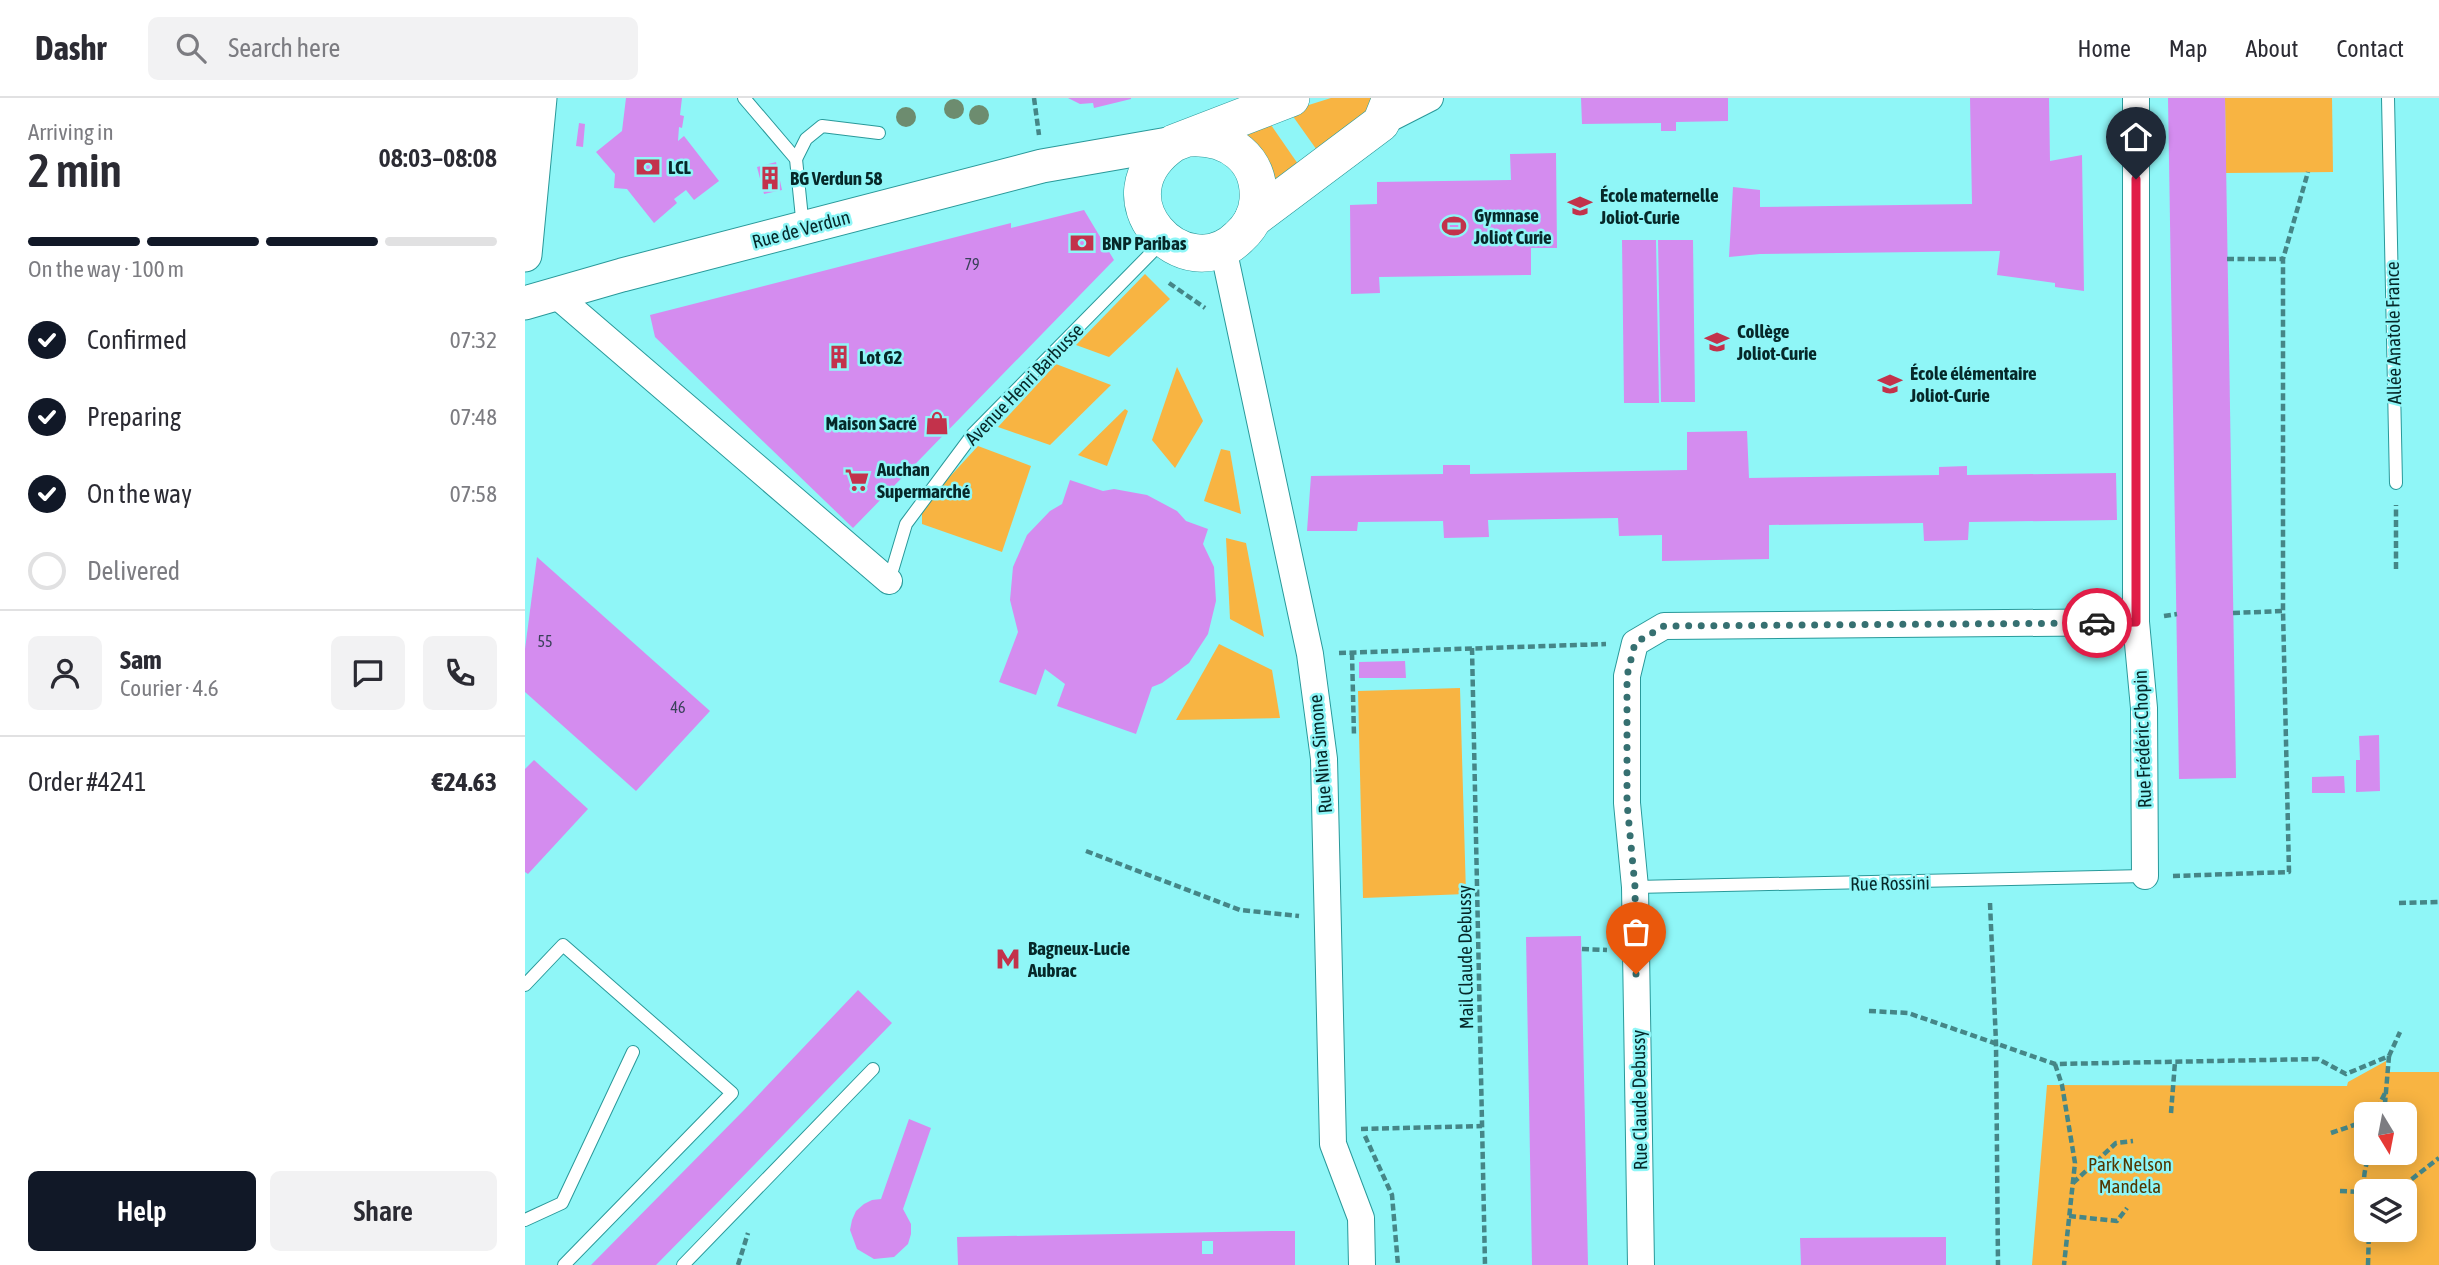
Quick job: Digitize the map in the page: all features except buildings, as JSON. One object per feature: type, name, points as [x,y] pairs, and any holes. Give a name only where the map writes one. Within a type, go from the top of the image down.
[{"type":"main road","points":[[1291,98],[1182,141],[1162,152],[1151,163],[1142,192],[1145,210],[1152,226],[1153,252],[1180,249],[1198,253],[1223,248],[1236,241],[1253,219],[1386,111]]},
{"type":"main road","points":[[1182,141],[1207,137],[1240,152],[1251,167],[1257,184],[1258,202],[1253,219]]},
{"type":"street","points":[[525,255],[540,98]]},
{"type":"street","points":[[1386,111],[1430,98]]},
{"type":"street","name":"Rue Frédéric Chopin","points":[[2136,98],[2136,622],[2144,708],[2144,876]]},
{"type":"street","name":"Rue de Verdun","points":[[541,299],[622,275],[1042,166],[1182,141]]},
{"type":"street","name":"Rue de Verdun","points":[[1079,161],[1111,171],[1142,192]]},
{"type":"street","name":"Rue Nina Simone","points":[[1223,248],[1310,654],[1324,759],[1333,1144],[1361,1218],[1363,1265]]},
{"type":"street","points":[[541,299],[889,581]]},
{"type":"street","points":[[1635,643],[1664,626],[2136,622]]},
{"type":"street","name":"Rue Claude Debussy","points":[[1635,643],[1627,676],[1627,803],[1635,887],[1641,1265]]},
{"type":"lane","points":[[744,98],[796,159]]},
{"type":"lane","name":"Allée Anatole France","points":[[2388,98],[2396,483]]},
{"type":"lane","points":[[803,228],[796,159],[806,139],[822,126],[879,133]]},
{"type":"lane","name":"Avenue Henri Barbusse","points":[[889,581],[906,524],[973,433],[1153,252]]},
{"type":"lane","name":"Rue Rossini","points":[[1635,887],[2144,876]]},
{"type":"lane","points":[[525,985],[563,945],[733,1093],[564,1265]]},
{"type":"lane","points":[[525,1220],[562,1203],[633,1052]]},
{"type":"lane","points":[[683,1265],[873,1069]]},
{"type":"path","points":[[2144,876],[2289,872],[2283,611],[2283,259],[2308,172]]},
{"type":"path","points":[[1153,252],[1210,312]]},
{"type":"path","points":[[2227,259],[2283,259]]},
{"type":"path","points":[[2396,483],[2396,569]]},
{"type":"path","points":[[2233,613],[2283,611]]},
{"type":"path","points":[[1310,654],[1635,643]]},
{"type":"path","name":"Mail Claude Debussy","points":[[1472,648],[1485,1265]]},
{"type":"path","points":[[1352,653],[1354,737]]},
{"type":"path","points":[[1086,851],[1240,910],[1328,919]]},
{"type":"path","points":[[1989,881],[1996,1043],[1998,1265]]},
{"type":"path","points":[[2399,903],[2439,902]]},
{"type":"path","points":[[1869,1011],[1907,1013],[2055,1064],[2318,1059],[2346,1074],[2389,1056]]},
{"type":"path","points":[[2386,1102],[2389,1056],[2400,1032]]},
{"type":"path","points":[[2171,1113],[2175,1062]]},
{"type":"path","points":[[2055,1064],[2062,1085],[2075,1163],[2064,1265]]},
{"type":"path","points":[[2381,1102],[2388,1089]]},
{"type":"path","points":[[1362,1116],[1362,1129],[1392,1195],[1398,1265]]},
{"type":"path","points":[[2331,1133],[2354,1125]]},
{"type":"path","points":[[1333,1129],[1482,1126]]},
{"type":"path","points":[[2073,1184],[2116,1143],[2133,1141]]},
{"type":"path","points":[[2412,1179],[2439,1158]]},
{"type":"path","points":[[2340,1191],[2354,1193]]},
{"type":"path","points":[[2069,1216],[2117,1221],[2127,1208]]},
{"type":"path","points":[[2368,1265],[2369,1242]]},
{"type":"green space","points":[[1331,98],[1374,98],[1360,121],[1319,153],[1292,115],[1296,109]]},
{"type":"green space","points":[[2225,98],[2332,98],[2333,172],[2226,173]]},
{"type":"green space","points":[[1269,122],[1298,164],[1276,184],[1240,135]]},
{"type":"green space","points":[[1145,274],[1170,299],[1109,357],[1076,345]]},
{"type":"green space","points":[[1056,364],[1111,385],[1050,445],[998,427]]},
{"type":"green space","points":[[1177,367],[1203,421],[1175,468],[1152,440]]},
{"type":"green space","points":[[1125,409],[1128,411],[1107,466],[1078,455]]},
{"type":"green space","points":[[978,446],[1031,466],[1002,552],[922,524],[922,507]]},
{"type":"green space","points":[[1221,449],[1230,451],[1241,514],[1204,501]]},
{"type":"green space","points":[[1226,538],[1246,543],[1264,637],[1230,619]]},
{"type":"green space","points":[[1219,644],[1272,670],[1280,718],[1176,720]]},
{"type":"green space","points":[[1460,688],[1466,894],[1363,898],[1358,691]]},
{"type":"green space","name":"Park Nelson Mandela","points":[[2386,1061],[2386,1072],[2439,1072],[2439,1265],[2032,1265],[2047,1085],[2347,1086],[2348,1082]]},
{"type":"way so far","points":[[1636,974],[1635,887],[1627,803],[1627,676],[1635,643],[1664,626],[2097,623]]},
{"type":"place","name":"LCL","points":[[648,167]]},
{"type":"place","name":"BG Verdun 58","points":[[770,178]]},
{"type":"place","name":"École maternelle Joliot-Curie","points":[[1580,206]]},
{"type":"place","name":"Gymnase Joliot Curie","points":[[1454,226]]},
{"type":"place","name":"BNP Paribas","points":[[1082,243]]},
{"type":"place","name":"Collège Joliot-Curie","points":[[1717,342]]},
{"type":"place","name":"Lot G2","points":[[839,357]]},
{"type":"place","name":"École élémentaire Joliot-Curie","points":[[1890,384]]},
{"type":"place","name":"Maison Sacré","points":[[937,423]]},
{"type":"place","name":"Auchan Supermarché","points":[[857,480]]},
{"type":"place","name":"Bagneux-Lucie Aubrac","points":[[1008,959]]},
{"type":"route","points":[[2097,623],[2136,622],[2136,179]]}]
